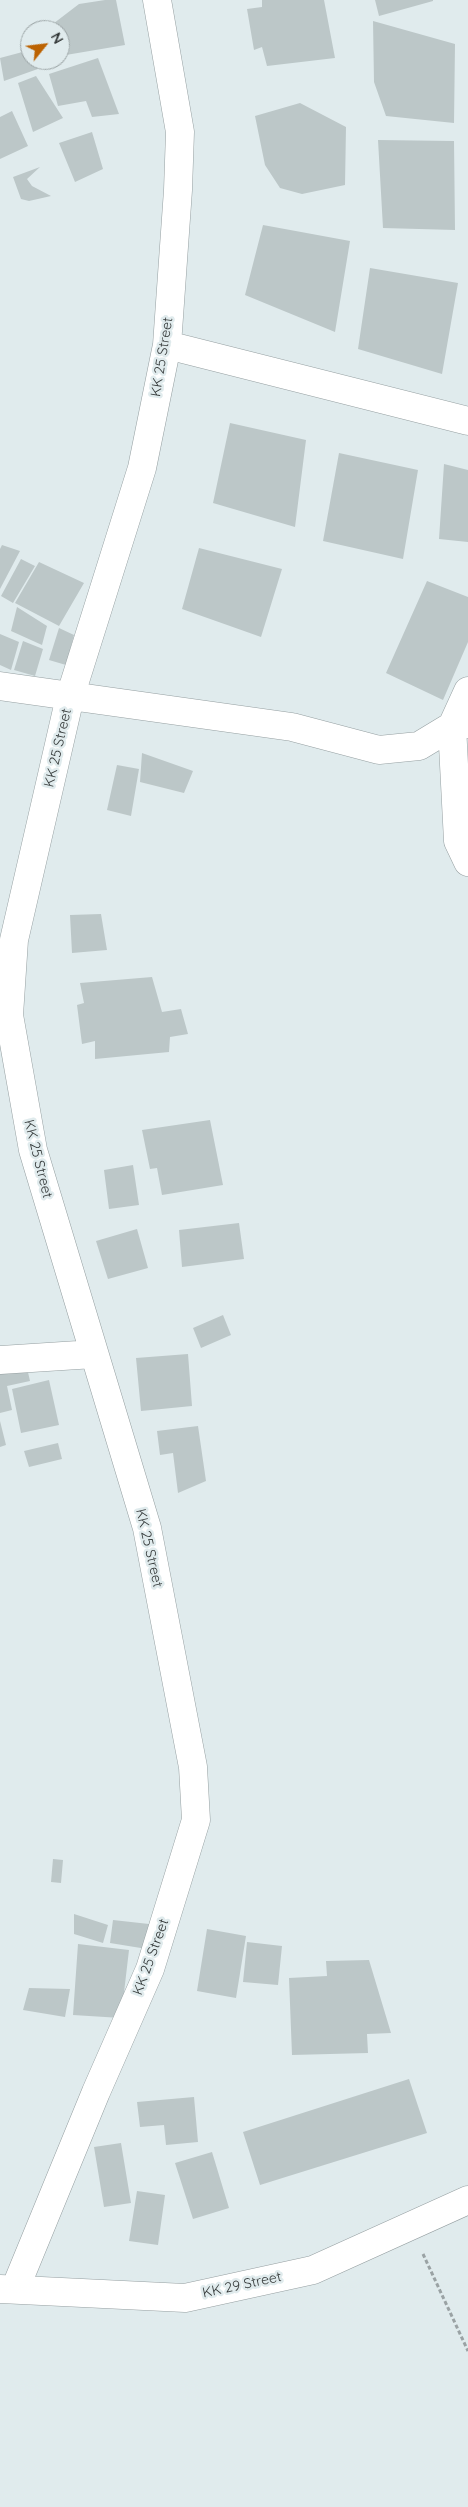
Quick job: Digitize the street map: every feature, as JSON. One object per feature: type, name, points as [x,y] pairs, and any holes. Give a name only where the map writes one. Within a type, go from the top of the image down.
[{"type":"street","name":"KK 25 Street","points":[[7,2289],[150,1969],[196,1820],[193,1768],[147,1528],[33,1150],[9,1015],[14,940],[70,697],[142,468],[167,345],[178,190],[180,132],[157,0]]},
{"type":"street","points":[[167,345],[468,421]]},
{"type":"street","points":[[0,686],[292,727],[379,750],[419,746],[460,725]]},
{"type":"street","points":[[468,691],[460,725],[458,841],[468,862]]},
{"type":"street","points":[[0,1360],[94,1354]]},
{"type":"street","name":"KK 29 Street","points":[[7,2289],[185,2298],[313,2270],[468,2200]]},
{"type":"path","points":[[410,2226],[468,2351]]},
{"type":"building","points":[[116,0],[125,45],[70,54],[70,20],[58,20],[79,4]]},
{"type":"building","points":[[262,0],[324,0],[335,58],[267,66],[262,47],[254,50],[247,9],[262,7]]},
{"type":"building","points":[[375,0],[433,0],[433,1],[379,16]]},
{"type":"building","points":[[373,21],[455,44],[454,123],[386,116],[374,82]]},
{"type":"building","points":[[20,53],[20,70],[35,70],[4,81],[0,58]]},
{"type":"building","points":[[98,58],[119,114],[92,117],[86,101],[58,106],[49,74],[61,70],[70,70],[70,67]]},
{"type":"building","points":[[36,76],[63,118],[33,132],[18,83]]},
{"type":"building","points":[[300,103],[346,127],[345,185],[302,194],[280,188],[265,165],[255,116]]},
{"type":"building","points":[[12,111],[28,146],[0,159],[0,117]]},
{"type":"building","points":[[92,132],[103,169],[75,182],[59,143]]},
{"type":"building","points":[[378,140],[454,141],[455,230],[383,228]]},
{"type":"building","points":[[40,167],[27,179],[32,186],[51,196],[29,201],[21,199],[13,177]]},
{"type":"building","points":[[263,225],[350,241],[335,332],[245,295]]},
{"type":"building","points":[[370,268],[458,283],[442,374],[358,349]]},
{"type":"building","points":[[230,423],[306,440],[295,527],[213,503]]},
{"type":"building","points":[[339,453],[418,470],[403,559],[323,541]]},
{"type":"building","points":[[444,464],[468,470],[468,542],[439,539]]},
{"type":"building","points":[[2,545],[20,551],[0,589],[0,549]]},
{"type":"building","points":[[199,548],[282,569],[261,637],[182,609]]},
{"type":"building","points":[[21,559],[35,566],[13,603],[1,596]]},
{"type":"building","points":[[39,562],[84,583],[59,626],[15,603]]},
{"type":"building","points":[[427,581],[468,597],[468,642],[443,700],[386,673]]},
{"type":"building","points":[[17,607],[47,626],[42,645],[11,631]]},
{"type":"building","points":[[59,628],[74,635],[66,665],[49,660]]},
{"type":"building","points":[[0,634],[19,642],[11,670],[0,665]]},
{"type":"building","points":[[23,641],[43,649],[35,676],[14,670]]},
{"type":"building","points":[[142,753],[193,771],[184,793],[140,782]]},
{"type":"building","points":[[117,765],[139,769],[131,816],[107,810]]},
{"type":"building","points":[[101,914],[107,950],[72,953],[70,915]]},
{"type":"building","points":[[152,977],[162,1012],[181,1009],[188,1034],[170,1037],[169,1052],[95,1059],[95,1041],[82,1044],[77,1005],[84,1003],[80,983]]},
{"type":"building","points":[[210,1120],[223,1185],[162,1195],[157,1168],[150,1169],[142,1130]]},
{"type":"building","points":[[133,1165],[139,1205],[109,1209],[104,1170]]},
{"type":"building","points":[[239,1223],[244,1259],[182,1267],[179,1230]]},
{"type":"building","points":[[137,1229],[148,1268],[108,1279],[96,1241]]},
{"type":"building","points":[[223,1315],[231,1335],[201,1348],[193,1328]]},
{"type":"building","points":[[188,1354],[192,1406],[141,1411],[136,1358]]},
{"type":"building","points":[[27,1368],[30,1381],[7,1386],[12,1410],[0,1413],[0,1374]]},
{"type":"building","points":[[49,1380],[59,1425],[21,1433],[12,1389]]},
{"type":"building","points":[[0,1421],[6,1445],[0,1447]]},
{"type":"building","points":[[198,1426],[206,1481],[178,1493],[173,1453],[160,1455],[157,1431]]},
{"type":"building","points":[[58,1443],[62,1459],[29,1467],[24,1451]]},
{"type":"building","points":[[53,1859],[63,1860],[61,1883],[51,1882]]},
{"type":"building","points":[[74,1914],[108,1925],[103,1943],[74,1934]]},
{"type":"building","points":[[113,1920],[149,1924],[147,1949],[110,1943]]},
{"type":"building","points":[[207,1929],[246,1936],[236,1998],[197,1991]]},
{"type":"building","points":[[247,1942],[282,1946],[278,1985],[243,1982]]},
{"type":"building","points":[[78,1944],[129,1950],[121,2018],[73,2015]]},
{"type":"building","points":[[369,1960],[391,2033],[367,2034],[368,2053],[292,2055],[289,1978],[327,1976],[326,1961]]},
{"type":"building","points":[[29,1988],[70,1989],[65,2017],[23,2010]]},
{"type":"building","points":[[409,2079],[427,2133],[260,2185],[243,2132]]},
{"type":"building","points":[[194,2097],[198,2142],[166,2145],[164,2125],[140,2127],[137,2102]]},
{"type":"building","points":[[121,2143],[131,2203],[104,2207],[94,2147]]},
{"type":"building","points":[[212,2152],[229,2208],[193,2219],[175,2163]]},
{"type":"building","points":[[137,2191],[165,2195],[158,2245],[129,2241]]}]
